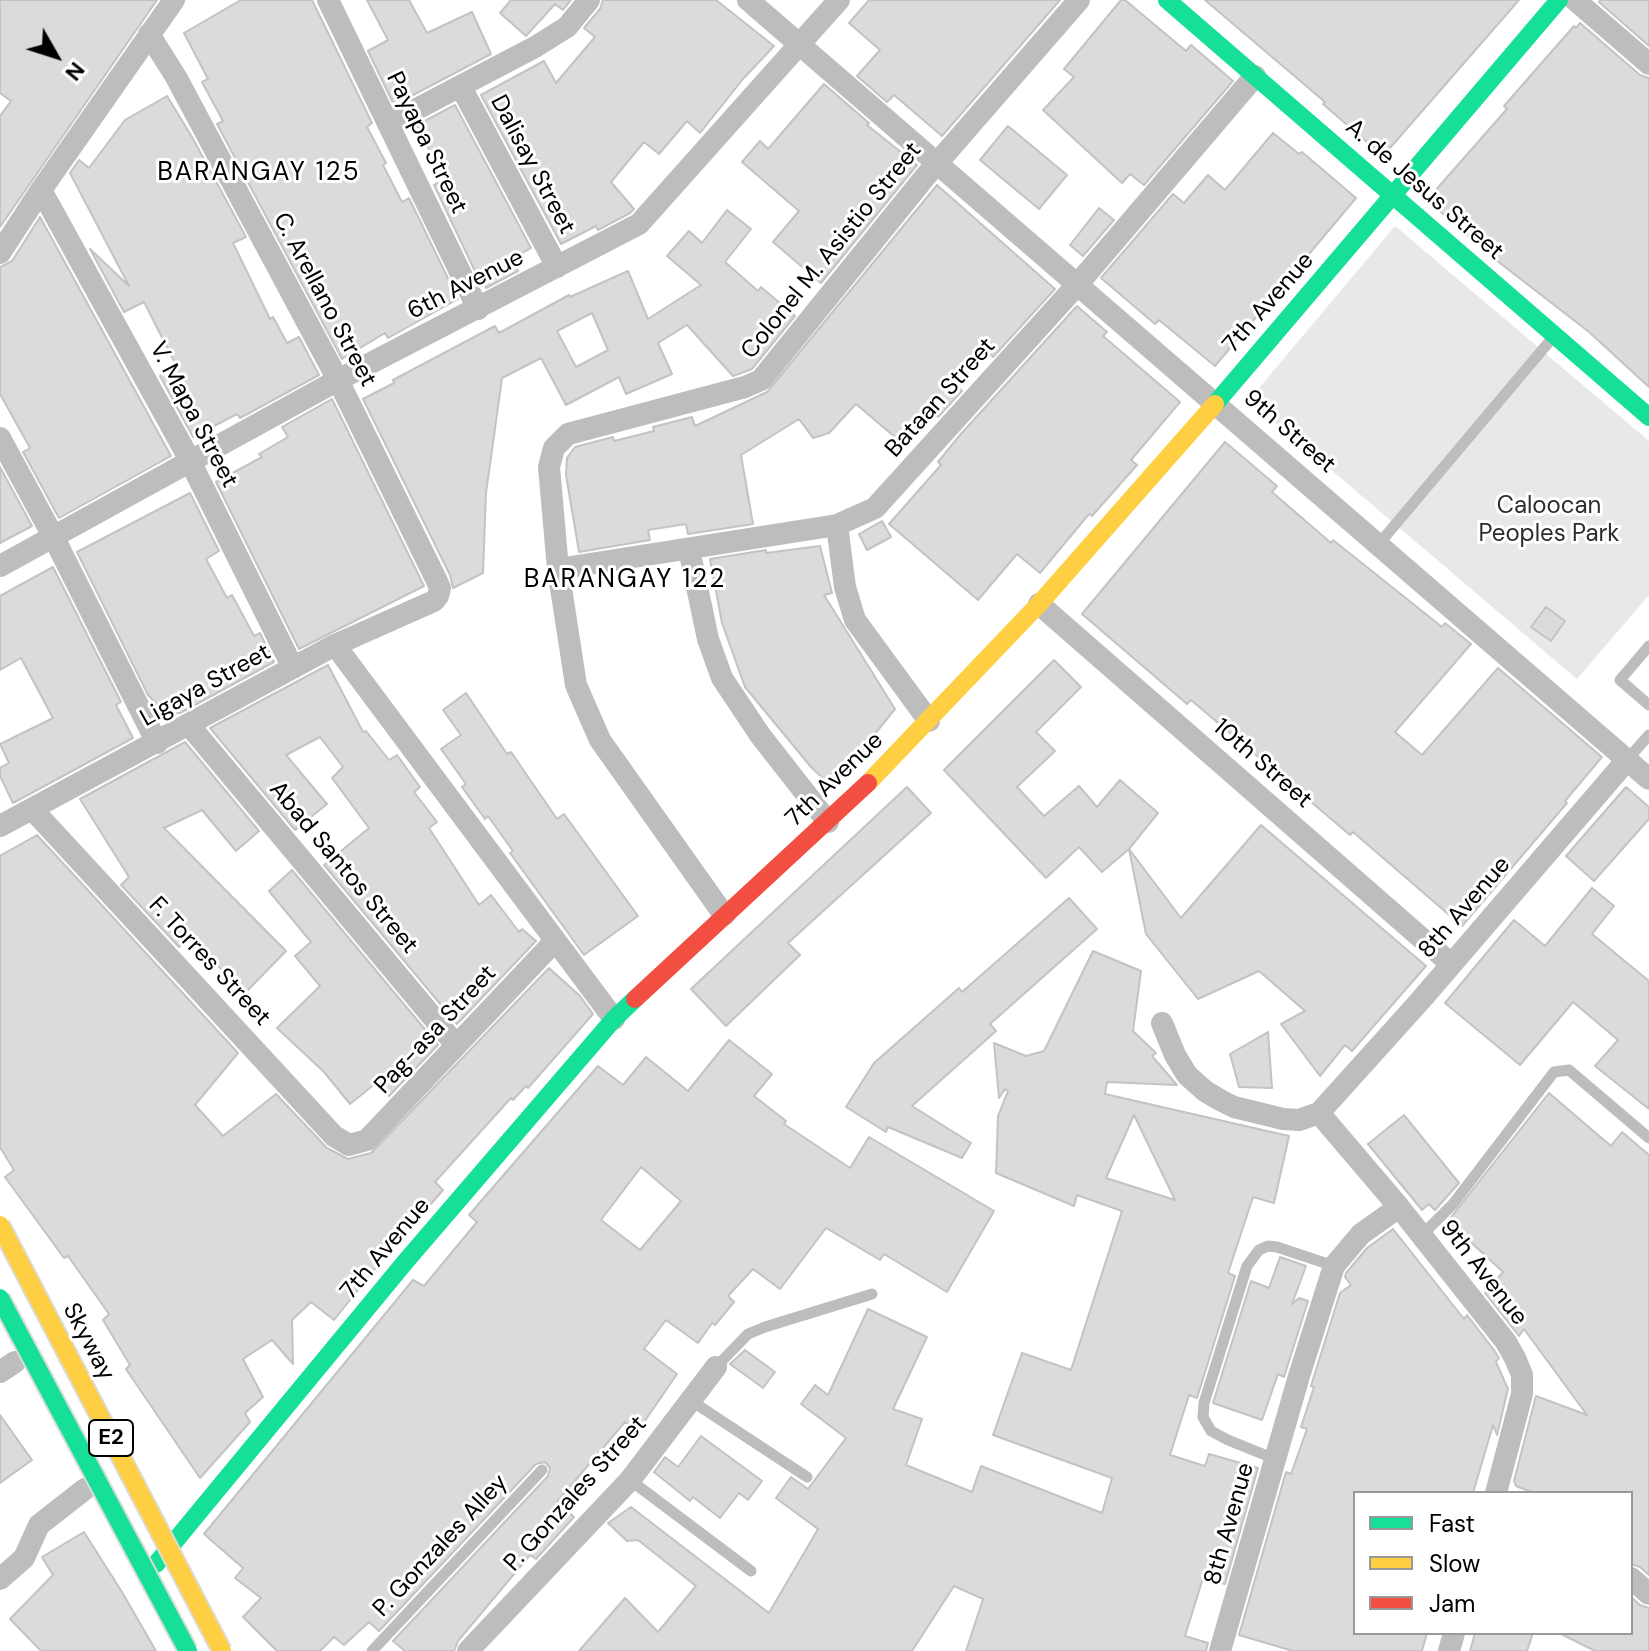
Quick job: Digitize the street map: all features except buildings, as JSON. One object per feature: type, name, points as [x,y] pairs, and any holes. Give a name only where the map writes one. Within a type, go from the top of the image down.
[{"type":"main road","name":"A. de Jesus Street","points":[[1167,0],[1649,417]]},
{"type":"main road","name":"7th Avenue","points":[[137,1587],[406,1261],[614,1019],[828,822],[1039,604],[1559,0]]},
{"type":"main road","name":"Skyway","points":[[0,1225],[222,1651]]},
{"type":"main road","name":"E2","points":[[0,1298],[188,1651]]},
{"type":"street","points":[[0,253],[174,0]]},
{"type":"street","name":"Payapa Street","points":[[328,0],[478,309]]},
{"type":"street","points":[[388,124],[567,27],[589,0]]},
{"type":"street","name":"9th Street","points":[[748,0],[1649,779]]},
{"type":"street","name":"6th Avenue","points":[[0,566],[338,380],[639,224],[839,0]]},
{"type":"street","name":"Colonel M. Asistio Street","points":[[724,915],[633,790],[589,720],[576,685],[558,569],[549,467],[554,448],[568,434],[745,387],[761,380],[937,163],[1079,0]]},
{"type":"street","points":[[1575,0],[1649,64]]},
{"type":"street","name":"C. Arellano Street","points":[[149,34],[176,77],[338,380],[437,581],[440,588],[438,596]]},
{"type":"street","name":"Bataan Street","points":[[558,569],[837,525],[861,516],[889,495],[1077,285],[1255,76]]},
{"type":"street","name":"Dalisay Street","points":[[461,87],[557,267]]},
{"type":"street","name":"V. Mapa Street","points":[[41,190],[191,462],[293,668]]},
{"type":"street","points":[[0,438],[157,743]]},
{"type":"street","points":[[837,525],[845,587],[855,620],[929,721]]},
{"type":"street","points":[[689,549],[708,639],[722,678],[760,735],[828,822]]},
{"type":"street","name":"Ligaya Street","points":[[3,818],[32,809],[335,645],[434,601],[438,596]]},
{"type":"street","name":"10th Street","points":[[1039,604],[1451,964]]},
{"type":"street","points":[[335,645],[614,1019]]},
{"type":"street","name":"Abad Santos Street","points":[[189,725],[456,1045]]},
{"type":"street","name":"8th Avenue","points":[[1319,1113],[1627,760]]},
{"type":"street","name":"F. Torres Street","points":[[32,809],[334,1136],[349,1145]]},
{"type":"street","name":"Pag-asa Street","points":[[349,1145],[367,1140],[555,941]]},
{"type":"street","points":[[1162,1023],[1187,1075],[1212,1096],[1234,1107],[1283,1119],[1299,1120],[1319,1113]]},
{"type":"street","name":"9th Avenue","points":[[1319,1113],[1399,1207],[1506,1342],[1522,1375],[1522,1394],[1500,1491]]},
{"type":"street","name":"8th Avenue","points":[[1227,1649],[1275,1459],[1334,1266],[1346,1248],[1361,1234],[1399,1207]]},
{"type":"street","name":"P. Gonzales Street","points":[[468,1651],[630,1480],[716,1367]]},
{"type":"street","points":[[0,1579],[24,1558],[39,1525],[85,1489]]},
{"type":"street","points":[[1633,1580],[1649,1594]]},
{"type":"lane","points":[[1378,545],[1554,335]]},
{"type":"lane","points":[[1649,646],[1620,680],[1649,705]]},
{"type":"lane","name":"8th Avenue","points":[[1627,760],[1649,735]]},
{"type":"lane","points":[[1421,1236],[1453,1204],[1554,1072],[1569,1070],[1649,1138]]},
{"type":"lane","points":[[1275,1459],[1211,1431],[1203,1417],[1204,1403],[1247,1266],[1259,1250],[1268,1246],[1277,1247],[1334,1266]]},
{"type":"lane","points":[[716,1367],[748,1334],[872,1294]]},
{"type":"lane","points":[[690,1400],[807,1477]]},
{"type":"lane","name":"P. Gonzales Alley","points":[[372,1651],[542,1470]]},
{"type":"lane","points":[[630,1480],[751,1571]]},
{"type":"green space","name":"Caloocan Peoples Park","points":[[1395,226],[1649,441],[1649,595],[1577,679],[1249,400]]},
{"type":"traffic: fast","points":[[1167,0],[1649,417]]},
{"type":"traffic: fast","points":[[1215,404],[1559,0]]},
{"type":"traffic: fast","points":[[156,1564],[406,1261],[614,1019],[635,999]]},
{"type":"traffic: fast","points":[[0,1298],[188,1651]]},
{"type":"traffic: slow","points":[[868,783],[1039,604],[1215,404]]},
{"type":"traffic: slow","points":[[0,1225],[222,1651]]},
{"type":"traffic: jam","points":[[635,999],[868,783]]},
{"type":"district","name":"BARANGAY 125","points":[[259,173]]},
{"type":"district","name":"BARANGAY 122","points":[[625,580]]}]
